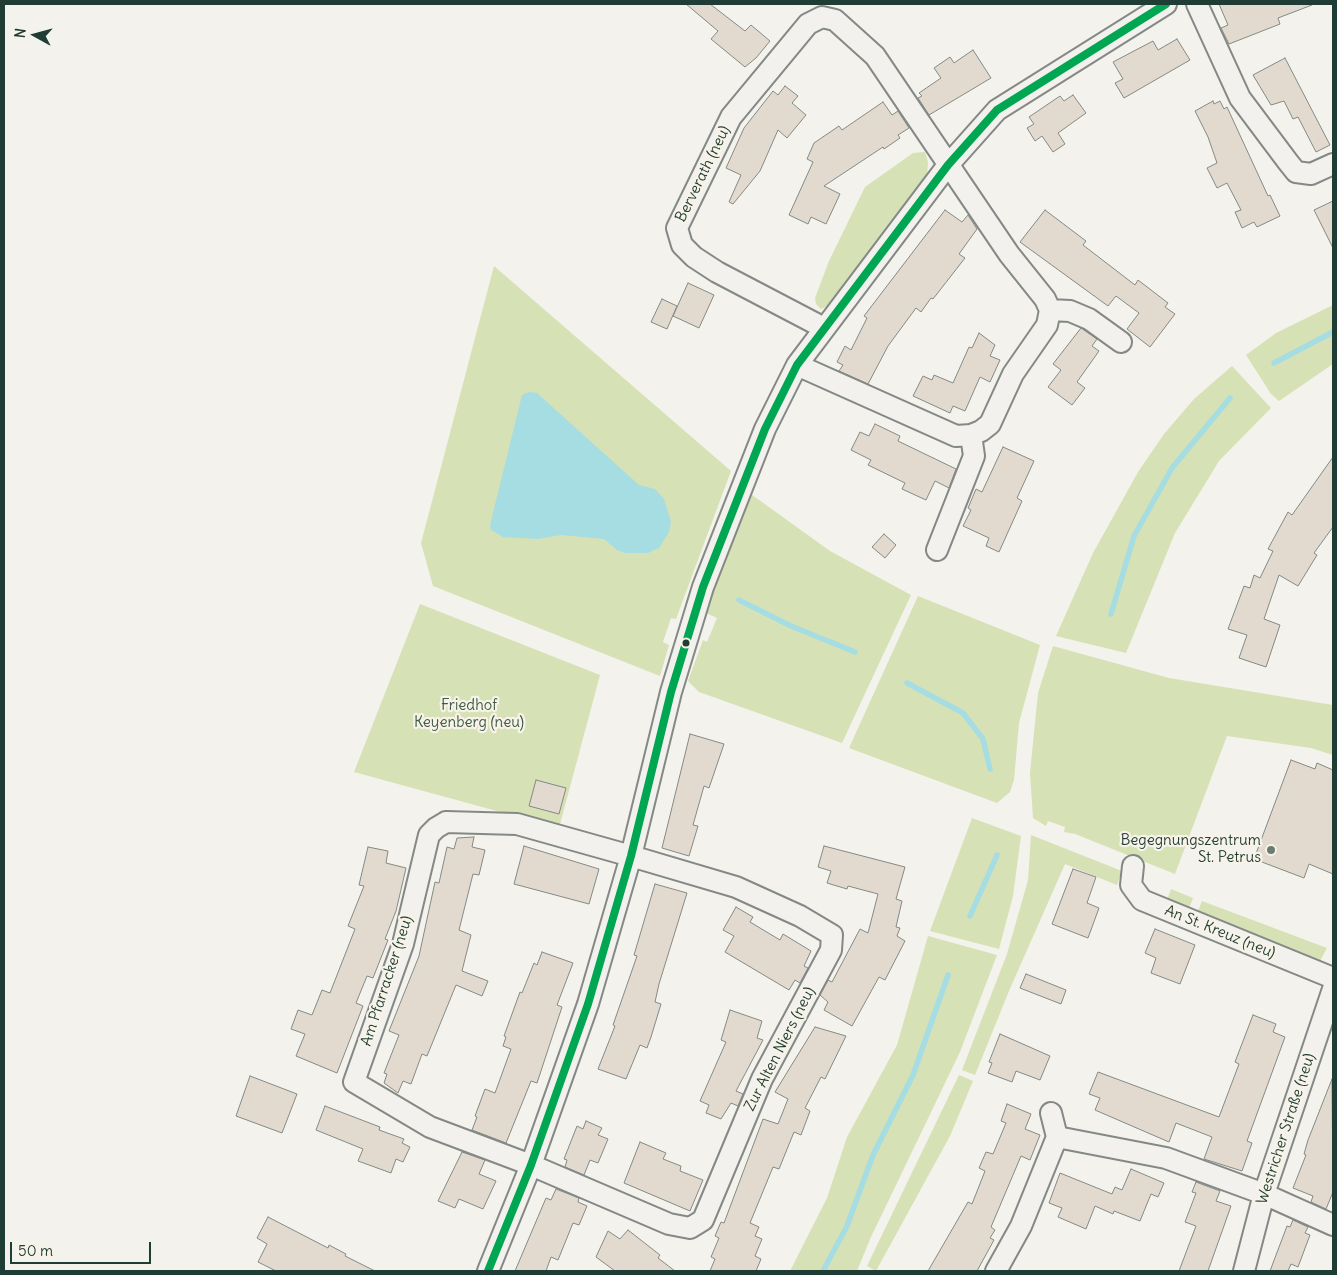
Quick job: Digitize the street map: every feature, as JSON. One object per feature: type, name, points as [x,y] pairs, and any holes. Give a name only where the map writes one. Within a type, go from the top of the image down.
[{"type":"street","points":[[488,1271],[531,1164],[588,1004],[630,856],[671,692],[703,587],[765,428],[797,366],[824,328],[893,241],[948,165],[997,110],[1166,4]]},
{"type":"street","points":[[1197,4],[1240,98],[1296,172],[1311,174],[1333,164]]},
{"type":"street","name":"Berverath (neu)","points":[[824,328],[717,272],[694,257],[682,245],[677,228],[731,117],[808,24],[833,12],[875,56],[1009,254],[1045,299],[1050,310]]},
{"type":"street","points":[[797,366],[956,436],[971,435],[981,432],[990,424],[1013,374],[1046,325],[1050,310],[1070,311],[1089,319],[1121,342]]},
{"type":"street","points":[[937,550],[974,456],[971,435]]},
{"type":"street","name":"Am Pfarracker (neu)","points":[[531,1164],[430,1127],[354,1082],[403,944],[429,835],[446,822],[510,823],[630,856]]},
{"type":"street","name":"Zur Alten Niers (neu)","points":[[531,1164],[670,1224],[690,1228],[703,1220],[762,1080],[831,950],[832,935],[800,916],[736,887],[630,856]]},
{"type":"street","name":"An St. Kreuz (neu)","points":[[1133,866],[1131,885],[1142,900],[1333,978]]},
{"type":"street","name":"Westricher Straße (neu)","points":[[1244,1271],[1264,1194],[1333,989]]},
{"type":"street","points":[[996,1271],[1021,1226],[1057,1137],[1051,1113]]},
{"type":"street","points":[[1057,1137],[1166,1158],[1264,1194],[1333,1225]]},
{"type":"green space","points":[[925,152],[928,162],[927,179],[832,304],[821,309],[816,304],[815,298],[829,261],[865,187],[913,153]]},
{"type":"green space","points":[[494,266],[731,471],[676,619],[671,618],[663,642],[669,645],[660,676],[433,586],[421,543]]},
{"type":"green space","points":[[1333,305],[1333,364],[1279,401],[1271,394],[1246,355],[1276,333]]},
{"type":"green space","points":[[1232,366],[1271,408],[1219,461],[1175,533],[1126,653],[1056,636],[1093,553],[1138,472],[1164,434],[1194,399]]},
{"type":"green space","points":[[748,492],[830,551],[911,595],[842,743],[699,692],[688,681],[703,640],[707,642],[717,618],[704,612]]},
{"type":"green space","points":[[918,596],[1040,645],[1019,723],[1014,780],[1010,792],[997,803],[849,748]]},
{"type":"green space","name":"Friedhof Keyenberg (neu)","points":[[420,604],[600,675],[559,828],[354,772]]},
{"type":"green space","points":[[1053,646],[1169,678],[1333,705],[1333,755],[1311,748],[1227,736],[1175,874],[1075,834],[1064,832],[1065,827],[1048,821],[1046,826],[1033,818],[1030,773],[1038,693]]},
{"type":"green space","points":[[972,818],[1021,836],[1013,896],[999,949],[930,931]]},
{"type":"green space","points":[[1031,835],[1122,871],[1117,885],[1065,864],[1009,991],[975,1075],[962,1070],[1007,954],[1028,880]]},
{"type":"green space","points":[[1171,889],[1193,898],[1188,911],[1166,903]]},
{"type":"green space","points":[[1202,901],[1327,948],[1319,963],[1200,916],[1198,911]]},
{"type":"green space","points":[[928,936],[997,955],[960,1052],[871,1237],[857,1271],[790,1271],[827,1198],[847,1137],[897,1045]]},
{"type":"green space","points":[[959,1075],[973,1081],[950,1136],[876,1271],[867,1266]]},
{"type":"water","points":[[529,392],[537,393],[639,485],[655,489],[664,499],[671,522],[669,532],[659,548],[648,553],[625,553],[617,550],[604,539],[561,535],[538,539],[503,537],[491,530],[490,525],[522,395]]},
{"type":"building","points":[[686,4],[710,4],[745,31],[751,25],[770,41],[756,58],[745,67],[711,39],[718,31]]},
{"type":"building","points":[[1219,4],[1312,5],[1278,18],[1280,24],[1229,44],[1221,28],[1228,25]]},
{"type":"building","points":[[1177,39],[1190,60],[1124,98],[1115,83],[1123,79],[1113,62],[1153,41],[1158,50]]},
{"type":"building","points":[[973,50],[991,78],[929,115],[918,98],[922,96],[919,93],[941,78],[934,68],[950,57],[954,63]]},
{"type":"building","points":[[1285,58],[1330,145],[1316,152],[1298,117],[1293,119],[1284,101],[1271,105],[1253,75]]},
{"type":"building","points":[[785,86],[798,96],[792,103],[806,115],[787,138],[778,130],[760,171],[733,204],[729,202],[741,175],[726,168],[744,128],[773,91],[778,95]]},
{"type":"building","points":[[1073,95],[1086,113],[1058,133],[1065,144],[1053,152],[1042,136],[1035,141],[1027,128],[1034,124],[1029,117],[1060,96],[1064,101]]},
{"type":"building","points":[[1213,101],[1214,104],[1220,101],[1224,109],[1227,107],[1268,196],[1270,195],[1280,216],[1257,227],[1254,222],[1242,228],[1235,212],[1241,210],[1227,183],[1217,188],[1207,168],[1217,163],[1208,137],[1195,111]]},
{"type":"building","points":[[883,102],[892,115],[898,111],[909,128],[898,135],[900,138],[884,149],[883,147],[824,186],[840,194],[826,224],[811,217],[808,224],[789,215],[813,162],[807,159],[814,143],[839,126],[842,130]]},
{"type":"building","points":[[1333,201],[1333,248],[1314,210]]},
{"type":"building","points":[[945,210],[962,222],[968,215],[977,229],[959,254],[965,258],[921,312],[916,308],[888,346],[868,384],[839,371],[843,365],[837,362],[845,346],[851,350],[867,318],[864,316]]},
{"type":"building","points":[[1045,210],[1086,241],[1083,245],[1135,285],[1138,280],[1168,303],[1165,307],[1175,314],[1150,347],[1127,329],[1139,313],[1116,296],[1108,306],[1020,242]]},
{"type":"building","points":[[688,283],[714,295],[699,328],[673,316]]},
{"type":"building","points":[[662,299],[677,306],[667,329],[651,322]]},
{"type":"building","points":[[1081,328],[1097,339],[1092,346],[1099,351],[1077,382],[1085,388],[1072,405],[1048,387],[1061,370],[1053,364]]},
{"type":"building","points":[[979,333],[995,345],[990,356],[1000,360],[990,382],[980,377],[965,411],[953,406],[950,413],[913,396],[923,376],[932,380],[934,375],[953,383],[969,347],[972,348]]},
{"type":"building","points":[[875,424],[900,436],[898,441],[956,469],[949,488],[935,481],[926,500],[902,489],[905,483],[868,465],[871,460],[851,450],[860,432],[869,436]]},
{"type":"building","points":[[1003,447],[1034,461],[1017,498],[1022,501],[999,552],[986,546],[989,538],[963,526],[971,510],[968,508],[976,489],[982,492]]},
{"type":"building","points":[[1333,457],[1333,527],[1314,553],[1317,555],[1298,586],[1279,575],[1264,619],[1280,625],[1266,667],[1239,658],[1247,635],[1228,629],[1244,586],[1250,588],[1254,575],[1260,578],[1273,551],[1268,549],[1288,512],[1292,515]]},
{"type":"building","points":[[884,534],[896,545],[885,558],[872,547]]},
{"type":"building","points":[[690,734],[724,744],[709,788],[704,786],[693,825],[698,826],[689,856],[662,848]]},
{"type":"building","points":[[1291,760],[1315,769],[1317,763],[1333,770],[1333,874],[1309,864],[1304,878],[1254,859]]},
{"type":"building","points":[[536,780],[566,788],[559,814],[529,806]]},
{"type":"building","points":[[474,837],[472,847],[485,850],[479,875],[473,874],[459,930],[471,935],[462,971],[488,981],[482,996],[456,985],[427,1056],[422,1054],[411,1084],[403,1081],[398,1093],[384,1083],[387,1074],[384,1073],[399,1035],[389,1031],[419,956],[435,882],[439,883],[447,847],[454,849],[457,838]]},
{"type":"building","points":[[524,846],[599,869],[589,904],[514,884]]},
{"type":"building","points":[[824,846],[905,867],[896,899],[902,901],[896,927],[900,928],[897,936],[905,941],[885,980],[879,977],[852,1026],[824,1010],[828,1002],[820,995],[828,980],[832,982],[860,929],[868,933],[878,894],[848,886],[847,889],[827,883],[831,871],[818,867]]},
{"type":"building","points":[[368,847],[388,851],[386,863],[406,868],[396,911],[385,939],[388,940],[373,978],[367,976],[356,1003],[363,1006],[337,1073],[296,1056],[305,1034],[291,1029],[298,1010],[312,1015],[322,990],[330,993],[355,929],[348,926],[364,886],[359,885]]},
{"type":"building","points":[[1073,869],[1096,877],[1087,903],[1099,908],[1088,938],[1052,924]]},
{"type":"building","points":[[655,884],[687,893],[659,984],[655,1002],[661,1004],[651,1037],[647,1048],[640,1045],[626,1079],[598,1069],[615,1026],[613,1025],[637,956],[634,955]]},
{"type":"building","points":[[736,907],[753,917],[750,922],[780,940],[783,934],[811,951],[804,966],[808,968],[800,983],[795,980],[789,990],[725,952],[734,936],[723,930]]},
{"type":"building","points":[[1155,929],[1195,945],[1180,984],[1151,973],[1156,958],[1145,953]]},
{"type":"building","points":[[542,952],[573,963],[557,1005],[562,1007],[537,1083],[531,1081],[506,1143],[472,1130],[485,1089],[495,1093],[511,1049],[503,1046],[506,1037],[504,1036],[520,992],[522,993],[534,963],[537,965]]},
{"type":"building","points":[[1026,974],[1066,990],[1061,1004],[1020,988]]},
{"type":"building","points":[[730,1010],[762,1021],[757,1038],[763,1040],[736,1091],[743,1094],[738,1106],[731,1103],[721,1119],[706,1113],[709,1105],[700,1101],[726,1042],[721,1040]]},
{"type":"building","points":[[1253,1015],[1276,1024],[1273,1032],[1285,1037],[1247,1141],[1252,1143],[1242,1171],[1204,1159],[1212,1137],[1176,1123],[1169,1142],[1095,1110],[1100,1098],[1089,1094],[1098,1072],[1219,1117],[1239,1064],[1235,1062]]},
{"type":"building","points":[[815,1027],[846,1036],[825,1079],[821,1077],[805,1108],[810,1111],[801,1135],[794,1132],[779,1169],[773,1167],[750,1223],[759,1227],[755,1236],[762,1239],[755,1256],[761,1259],[756,1271],[710,1271],[715,1259],[711,1257],[719,1238],[715,1236],[721,1222],[724,1223],[763,1119],[778,1124],[788,1099],[775,1092]]},
{"type":"building","points":[[1000,1034],[1050,1056],[1040,1080],[1016,1071],[1012,1082],[988,1073],[992,1063],[989,1062]]},
{"type":"building","points":[[250,1076],[297,1094],[282,1133],[236,1116]]},
{"type":"building","points":[[1332,1079],[1333,1192],[1326,1209],[1311,1202],[1313,1196],[1293,1188],[1306,1155],[1304,1154],[1308,1140]]},
{"type":"building","points":[[1007,1104],[1031,1114],[1025,1129],[1040,1135],[1030,1160],[1021,1156],[991,1227],[995,1230],[990,1238],[994,1240],[977,1271],[928,1271],[968,1202],[972,1204],[985,1171],[979,1168],[986,1152],[993,1154],[1006,1123],[1001,1121]]},
{"type":"building","points":[[325,1106],[380,1127],[379,1130],[404,1139],[402,1143],[410,1147],[403,1162],[396,1159],[391,1173],[358,1161],[363,1149],[316,1130]]},
{"type":"building","points":[[586,1121],[602,1128],[598,1135],[608,1139],[598,1163],[590,1160],[584,1175],[565,1167],[567,1160],[564,1159],[577,1126],[583,1129]]},
{"type":"building","points":[[640,1142],[666,1153],[663,1159],[681,1166],[680,1171],[703,1180],[690,1211],[624,1183]]},
{"type":"building","points":[[462,1152],[485,1160],[479,1174],[496,1181],[483,1209],[459,1199],[455,1208],[438,1201]]},
{"type":"building","points":[[1131,1169],[1164,1183],[1158,1197],[1151,1194],[1140,1221],[1114,1211],[1113,1214],[1095,1206],[1086,1229],[1058,1217],[1062,1208],[1049,1203],[1060,1173],[1112,1194],[1115,1187],[1122,1190]]},
{"type":"building","points":[[1196,1182],[1220,1191],[1216,1201],[1231,1206],[1208,1271],[1179,1271],[1196,1226],[1185,1222],[1196,1193],[1192,1192]]},
{"type":"building","points":[[556,1189],[579,1198],[578,1202],[587,1206],[579,1225],[573,1223],[558,1260],[551,1257],[546,1271],[515,1271],[546,1198],[551,1200]]},
{"type":"building","points":[[268,1217],[328,1248],[329,1245],[346,1254],[345,1256],[375,1271],[276,1271],[258,1262],[267,1244],[257,1238]]},
{"type":"building","points":[[1293,1220],[1308,1227],[1305,1233],[1310,1235],[1298,1267],[1291,1264],[1288,1271],[1270,1271],[1287,1226],[1290,1227]]},
{"type":"building","points":[[628,1230],[660,1255],[658,1258],[675,1271],[615,1271],[596,1257],[608,1231],[620,1239]]},
{"type":"waterway","points":[[1274,363],[1333,332]]},
{"type":"waterway","points":[[1111,614],[1134,536],[1172,468],[1230,398]]},
{"type":"waterway","points":[[739,600],[791,626],[855,652]]},
{"type":"waterway","points":[[907,683],[963,713],[983,739],[990,769]]},
{"type":"waterway","points":[[970,916],[997,855]]},
{"type":"waterway","points":[[823,1271],[847,1226],[873,1155],[913,1075],[948,975]]},
{"type":"transit line","points":[[488,1271],[531,1165],[588,1004],[631,856],[671,692],[703,587],[765,429],[797,365],[948,165],[997,110],[1166,4]]},
{"type":"place","name":"Begegnungszentrum St. Petrus","points":[[1271,850]]}]
